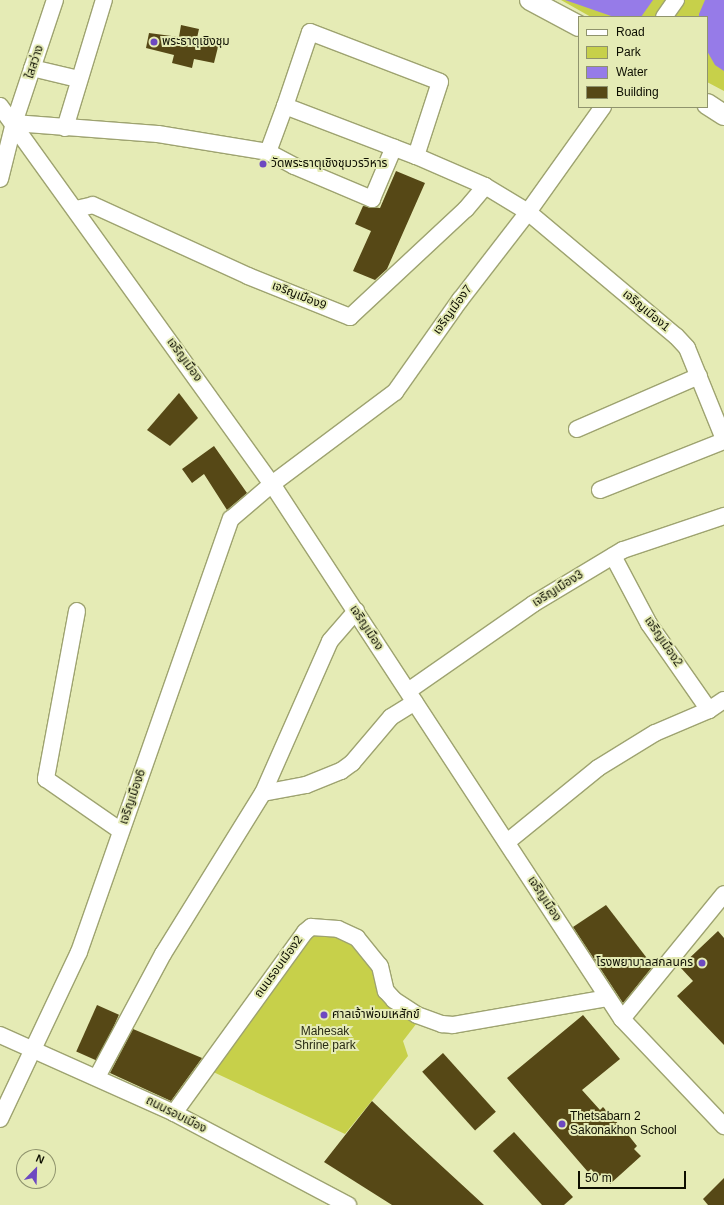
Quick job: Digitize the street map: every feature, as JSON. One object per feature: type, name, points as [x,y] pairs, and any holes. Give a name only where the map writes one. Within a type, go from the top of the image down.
[{"type":"main road","points":[[522,0],[537,4],[578,25]]},
{"type":"main road","points":[[708,105],[724,115]]},
{"type":"street","name":"ใสสว่าง","points":[[0,179],[14,123],[55,0]]},
{"type":"street","points":[[64,128],[78,79],[104,0]]},
{"type":"street","points":[[665,16],[676,0]]},
{"type":"street","points":[[268,152],[310,32],[440,82],[416,156]]},
{"type":"street","points":[[32,68],[78,79]]},
{"type":"street","name":"เจริญเมือง","points":[[0,106],[76,209],[272,484],[622,1019],[724,1126]]},
{"type":"street","name":"เจริญเมือง1","points":[[285,106],[394,147],[485,186],[528,212],[676,336],[687,348],[724,440],[600,490]]},
{"type":"street","name":"เจริญเมือง7","points":[[272,484],[395,392],[460,300],[528,212],[602,108]]},
{"type":"street","points":[[14,123],[64,128],[97,128],[158,134],[268,152],[294,166],[372,199],[394,147]]},
{"type":"street","name":"เจริญเมือง9","points":[[76,209],[93,205],[248,276],[350,317],[466,209],[485,186]]},
{"type":"street","points":[[577,429],[698,376]]},
{"type":"street","name":"เจริญเมือง6","points":[[0,1119],[79,952],[231,519],[272,484]]},
{"type":"street","name":"เจริญเมือง3","points":[[263,793],[306,786],[341,771],[352,763],[411,696],[533,604],[623,550],[724,516]]},
{"type":"street","name":"เจริญเมือง2","points":[[613,556],[649,624],[709,710]]},
{"type":"street","points":[[77,611],[46,778],[121,831]]},
{"type":"street","points":[[97,1077],[163,954],[263,793],[330,641],[356,611]]},
{"type":"street","points":[[507,842],[598,768],[655,733],[709,710],[724,700]]},
{"type":"street","points":[[622,1019],[724,894]]},
{"type":"street","name":"ถนนรอบเมือง2","points":[[174,1114],[305,932],[311,927],[338,929],[357,938],[380,966],[386,991],[394,1000],[416,1015],[442,1024],[453,1025],[608,998]]},
{"type":"street","name":"ถนนรอบเมือง","points":[[0,1034],[97,1077],[174,1114],[348,1205]]},
{"type":"green space","points":[[561,0],[724,0],[724,91],[708,83],[708,16],[589,16]]},
{"type":"green space","name":"Mahesak Shrine park","points":[[315,926],[348,932],[373,955],[386,991],[420,1019],[403,1041],[408,1056],[345,1134],[209,1070]]},
{"type":"water","points":[[565,0],[653,0],[642,16],[611,16]]},
{"type":"water","points":[[705,0],[724,0],[724,71],[715,65],[708,53],[708,16],[699,16]]},
{"type":"building","points":[[181,25],[199,29],[197,38],[219,43],[214,63],[194,59],[192,68],[172,63],[174,55],[146,48],[149,33],[179,37]]},
{"type":"building","points":[[396,171],[425,183],[387,269],[375,280],[353,271],[371,231],[355,224],[363,206],[380,208]]},
{"type":"building","points":[[179,393],[198,418],[170,446],[147,430]]},
{"type":"building","points":[[214,446],[247,493],[227,510],[204,474],[192,483],[182,469]]},
{"type":"building","points":[[606,905],[653,966],[623,1003],[573,927]]},
{"type":"building","points":[[718,931],[724,938],[724,1045],[677,996],[693,981],[680,967]]},
{"type":"building","points":[[97,1005],[119,1015],[98,1061],[76,1052]]},
{"type":"building","points":[[583,1015],[620,1059],[582,1090],[600,1110],[603,1107],[629,1136],[637,1146],[634,1149],[641,1156],[610,1184],[602,1174],[598,1177],[591,1169],[588,1172],[507,1078]]},
{"type":"building","points":[[133,1029],[202,1058],[171,1101],[110,1073]]},
{"type":"building","points":[[443,1053],[496,1112],[475,1130],[422,1072]]},
{"type":"building","points":[[372,1101],[484,1205],[392,1205],[324,1162]]},
{"type":"building","points":[[514,1132],[573,1197],[564,1205],[542,1205],[493,1151]]},
{"type":"building","points":[[724,1178],[724,1205],[708,1205],[703,1199]]},
{"type":"place","name":"พระธาตุเชิงชุม","points":[[154,42]]},
{"type":"place","name":"วัดพระธาตุเชิงชุมวรวิหาร","points":[[263,164]]},
{"type":"place","name":"โรงพยาบาลสกลนคร","points":[[702,963]]},
{"type":"place","name":"ศาลเจ้าพ่อมเหสักข์","points":[[324,1015]]},
{"type":"place","name":"Thetsabarn 2 Sakonakhon School","points":[[562,1124]]}]
